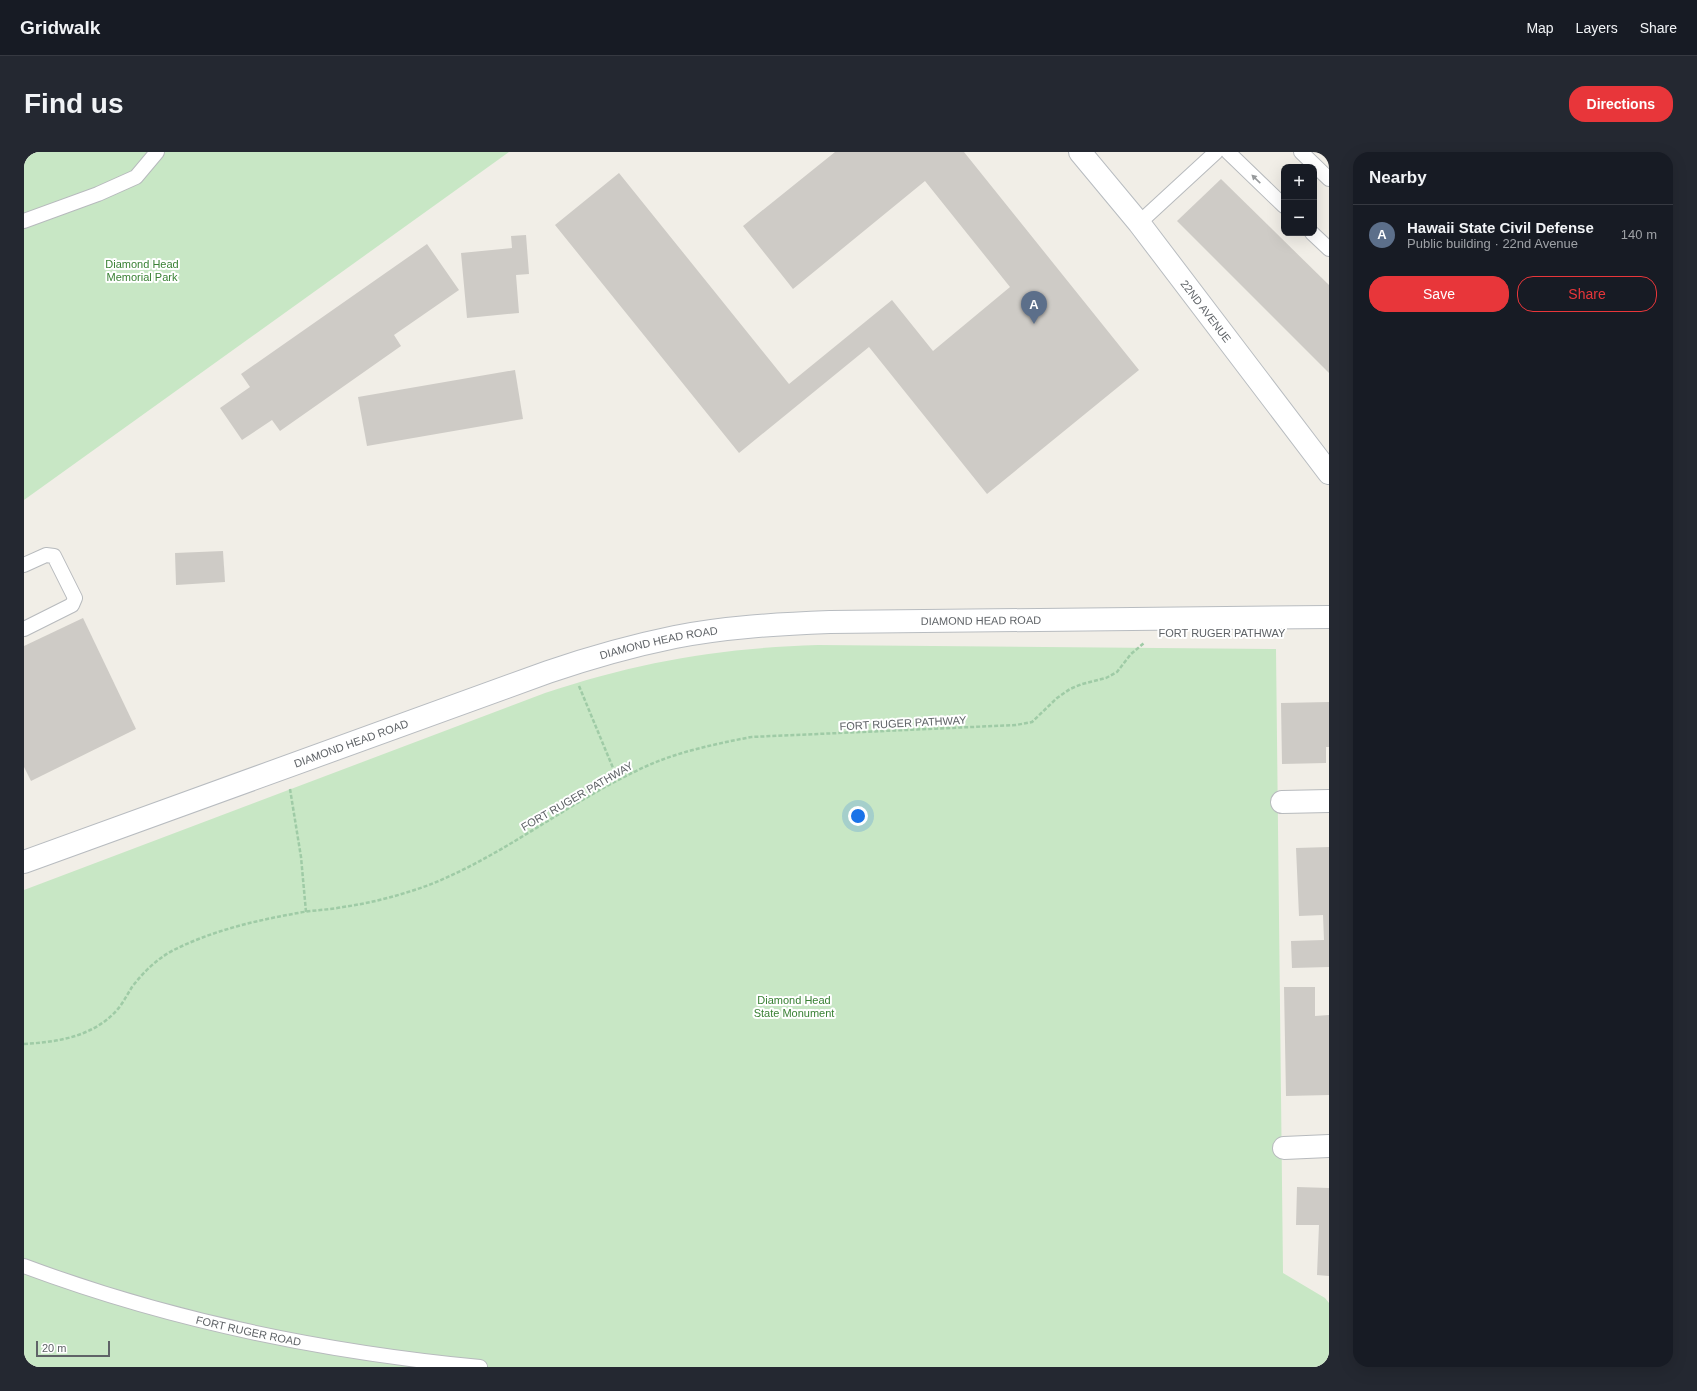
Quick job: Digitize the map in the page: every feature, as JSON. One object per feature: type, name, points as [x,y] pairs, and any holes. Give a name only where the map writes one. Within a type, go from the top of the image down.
[{"type":"street","name":"22ND AVENUE","points":[[1080,152],[1139,223],[1329,473]]},
{"type":"street","name":"DIAMOND HEAD ROAD","points":[[25,858],[286,767],[590,658],[676,637],[726,629],[778,624],[830,622],[1329,617]]},
{"type":"street","points":[[1282,802],[1329,801]]},
{"type":"street","points":[[1284,1148],[1329,1146]]},
{"type":"lane","points":[[24,221],[98,194],[136,177],[157,152]]},
{"type":"lane","points":[[1139,223],[1216,152]]},
{"type":"lane","points":[[1228,152],[1281,203]]},
{"type":"lane","points":[[1301,152],[1329,179]]},
{"type":"lane","points":[[1315,236],[1329,249]]},
{"type":"lane","points":[[24,565],[46,555],[54,556],[75,598],[72,606],[24,629]]},
{"type":"lane","name":"FORT RUGER ROAD","points":[[24,1266],[118,1298],[254,1333],[338,1350],[480,1367]]},
{"type":"path","name":"FORT RUGER PATHWAY","points":[[24,1044],[73,1036],[99,1026],[118,1009],[142,975],[153,964],[177,948],[224,931],[258,921],[372,902],[428,885],[491,855],[618,780],[650,764],[684,752],[751,737],[1016,725],[1032,722],[1057,698],[1070,689],[1082,684],[1106,678],[1117,672],[1136,648],[1148,642]]},
{"type":"path","points":[[579,686],[618,780]]},
{"type":"path","points":[[286,767],[300,857],[306,912]]},
{"type":"green space","name":"Diamond Head Memorial Park","points":[[24,152],[509,152],[24,500]]},
{"type":"green space","name":"Diamond Head State Monument","points":[[818,645],[1276,649],[1283,1273],[1325,1298],[1329,1303],[1329,1367],[24,1367],[24,890],[545,693],[579,682],[679,658],[747,649]]},
{"type":"building","points":[[835,152],[964,152],[1139,370],[987,494],[869,347],[739,453],[555,225],[619,173],[789,384],[892,300],[933,351],[1010,287],[925,181],[793,289],[743,226]]},
{"type":"building","points":[[1221,179],[1329,285],[1329,373],[1177,221]]},
{"type":"building","points":[[526,235],[529,274],[516,275],[519,313],[467,318],[461,253],[512,248],[511,236]]},
{"type":"building","points":[[427,244],[459,290],[394,335],[401,346],[280,431],[272,420],[242,440],[220,408],[250,387],[241,374]]},
{"type":"building","points":[[515,370],[523,419],[367,446],[358,397]]},
{"type":"building","points":[[223,551],[225,582],[176,585],[175,553]]},
{"type":"building","points":[[83,618],[136,729],[31,781],[24,767],[24,646]]},
{"type":"building","points":[[1329,702],[1329,747],[1326,747],[1326,763],[1282,764],[1281,703]]},
{"type":"building","points":[[1329,847],[1329,967],[1292,968],[1291,941],[1324,940],[1323,915],[1299,916],[1296,848]]},
{"type":"building","points":[[1284,987],[1315,987],[1315,1016],[1329,1015],[1329,1095],[1286,1096]]},
{"type":"building","points":[[1297,1187],[1329,1188],[1329,1276],[1317,1275],[1319,1225],[1296,1225]]},
{"type":"place","name":"Hawaii State Civil Defense","points":[[1034,324]]}]
